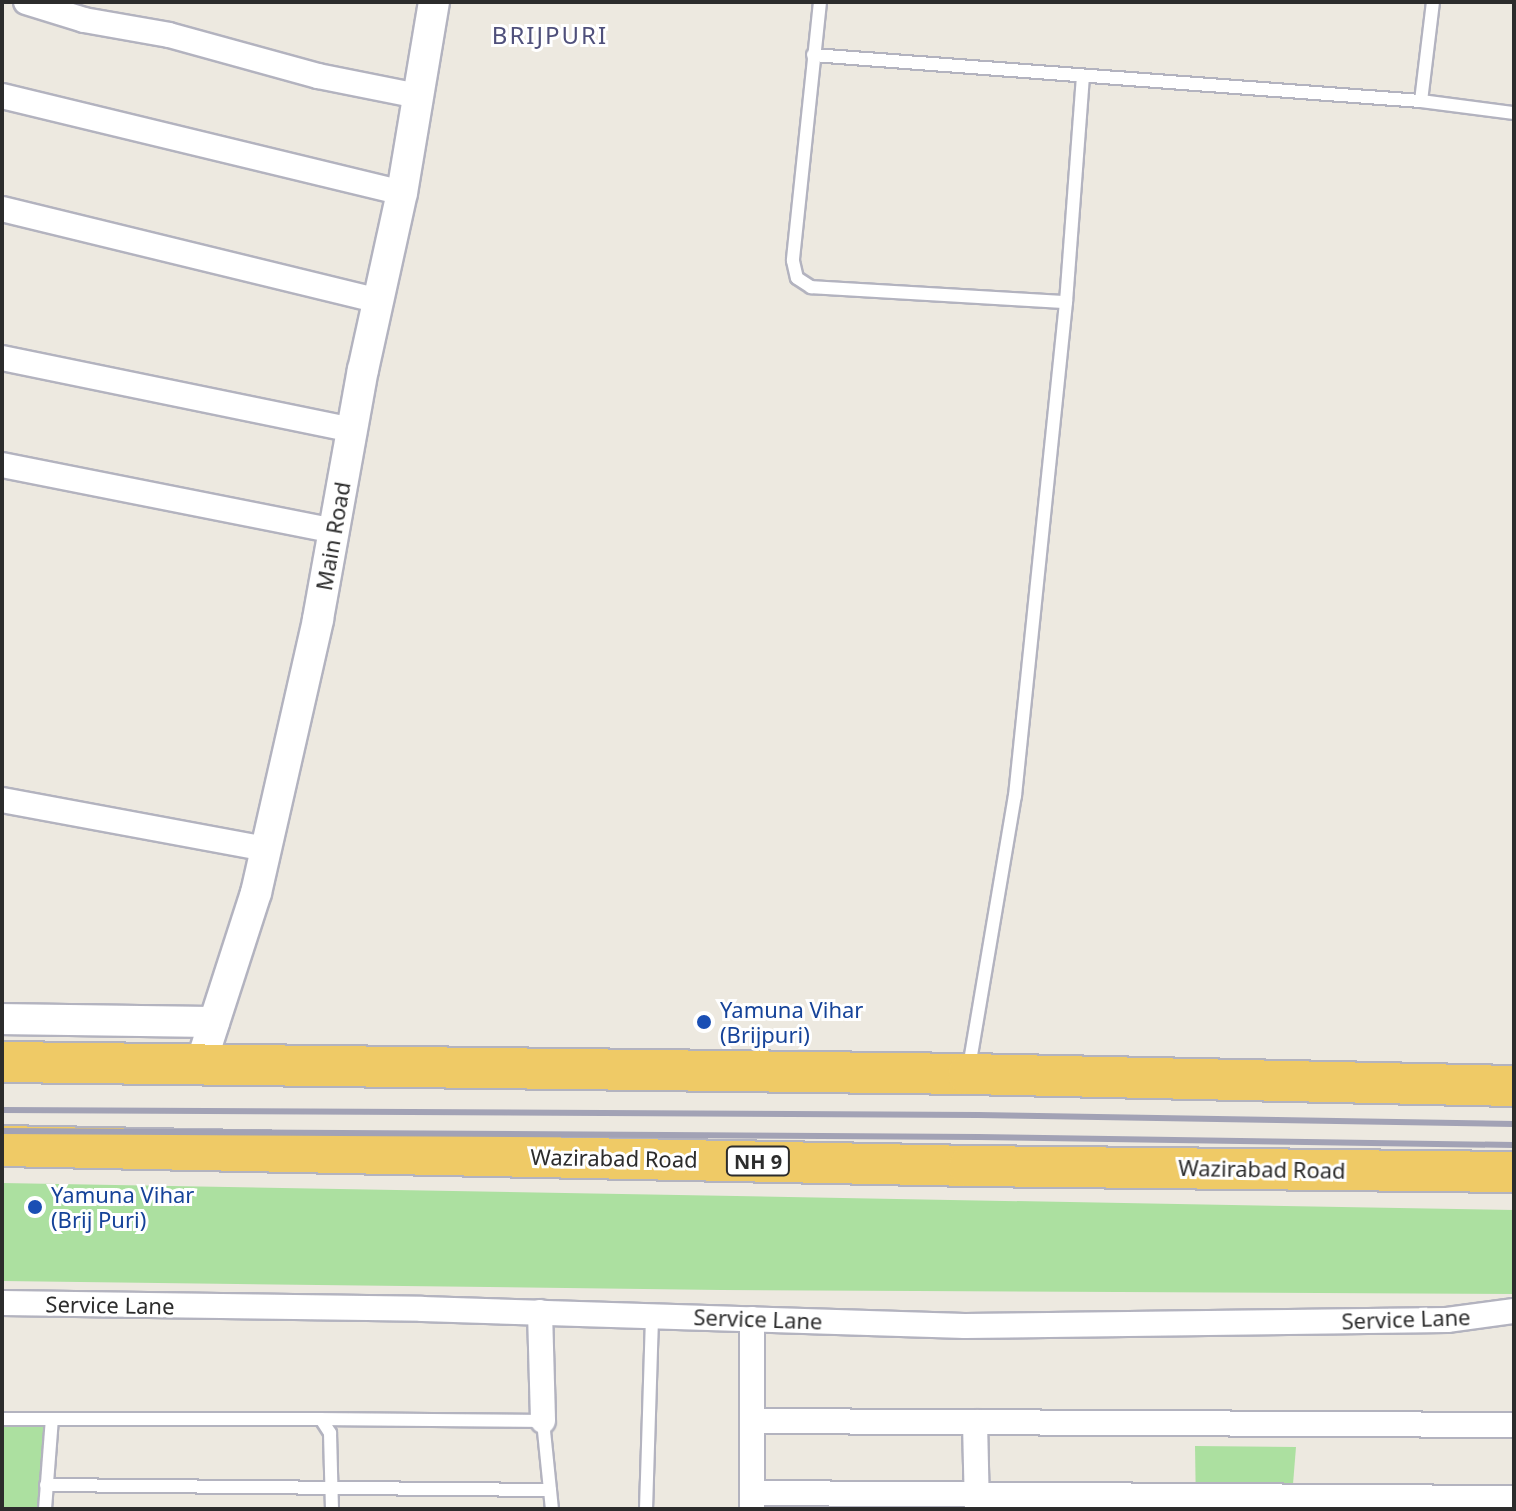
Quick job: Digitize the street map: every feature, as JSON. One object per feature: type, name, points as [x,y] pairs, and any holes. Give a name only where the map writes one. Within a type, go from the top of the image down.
[{"type":"highway","points":[[2,1062],[968,1074],[1514,1086]]},
{"type":"highway","name":"Wazirabad Road","points":[[2,1146],[969,1166],[1514,1172]]},
{"type":"street","points":[[26,2],[84,20],[169,35],[318,76],[418,96]]},
{"type":"street","name":"Main Road","points":[[201,1063],[256,893],[266,849],[402,193],[434,2]]},
{"type":"street","points":[[2,96],[402,193]]},
{"type":"street","points":[[2,209],[379,301]]},
{"type":"street","points":[[2,358],[353,430]]},
{"type":"street","points":[[2,465],[334,531]]},
{"type":"street","points":[[2,800],[266,849]]},
{"type":"street","points":[[2,1019],[214,1022]]},
{"type":"street","name":"Service Lane","points":[[2,1303],[540,1312],[965,1326],[1447,1320],[1514,1311]]},
{"type":"street","points":[[540,1312],[543,1421]]},
{"type":"street","points":[[752,1319],[752,1501],[977,1503],[1514,1498]]},
{"type":"street","points":[[752,1421],[1514,1425]]},
{"type":"street","points":[[975,1422],[977,1503]]},
{"type":"lane","points":[[820,2],[793,261],[797,278],[811,287],[1066,302]]},
{"type":"lane","points":[[1421,101],[1433,2]]},
{"type":"lane","points":[[813,55],[1421,101],[1514,113]]},
{"type":"lane","points":[[968,1074],[1015,796],[1066,302],[1083,77]]},
{"type":"lane","points":[[646,1509],[652,1316]]},
{"type":"lane","points":[[2,1419],[543,1421],[552,1509]]},
{"type":"lane","points":[[45,1509],[52,1419]]},
{"type":"lane","points":[[321,1419],[330,1433],[332,1509]]},
{"type":"lane","points":[[46,1485],[550,1490]]},
{"type":"green space","points":[[2,1183],[1514,1210],[1514,1294],[721,1290],[2,1281]]},
{"type":"green space","points":[[2,1419],[52,1419],[48,1509],[2,1509]]},
{"type":"green space","points":[[1195,1446],[1296,1447],[1291,1509],[1196,1509]]},
{"type":"railway","points":[[2,1110],[978,1115],[1514,1124]]},
{"type":"railway","points":[[2,1131],[978,1137],[1514,1145]]},
{"type":"place","name":"Yamuna Vihar (Brijpuri)","points":[[704,1022]]},
{"type":"place","name":"Yamuna Vihar (Brij Puri)","points":[[35,1207]]},
{"type":"district","name":"BRIJPURI","points":[[550,35]]}]
